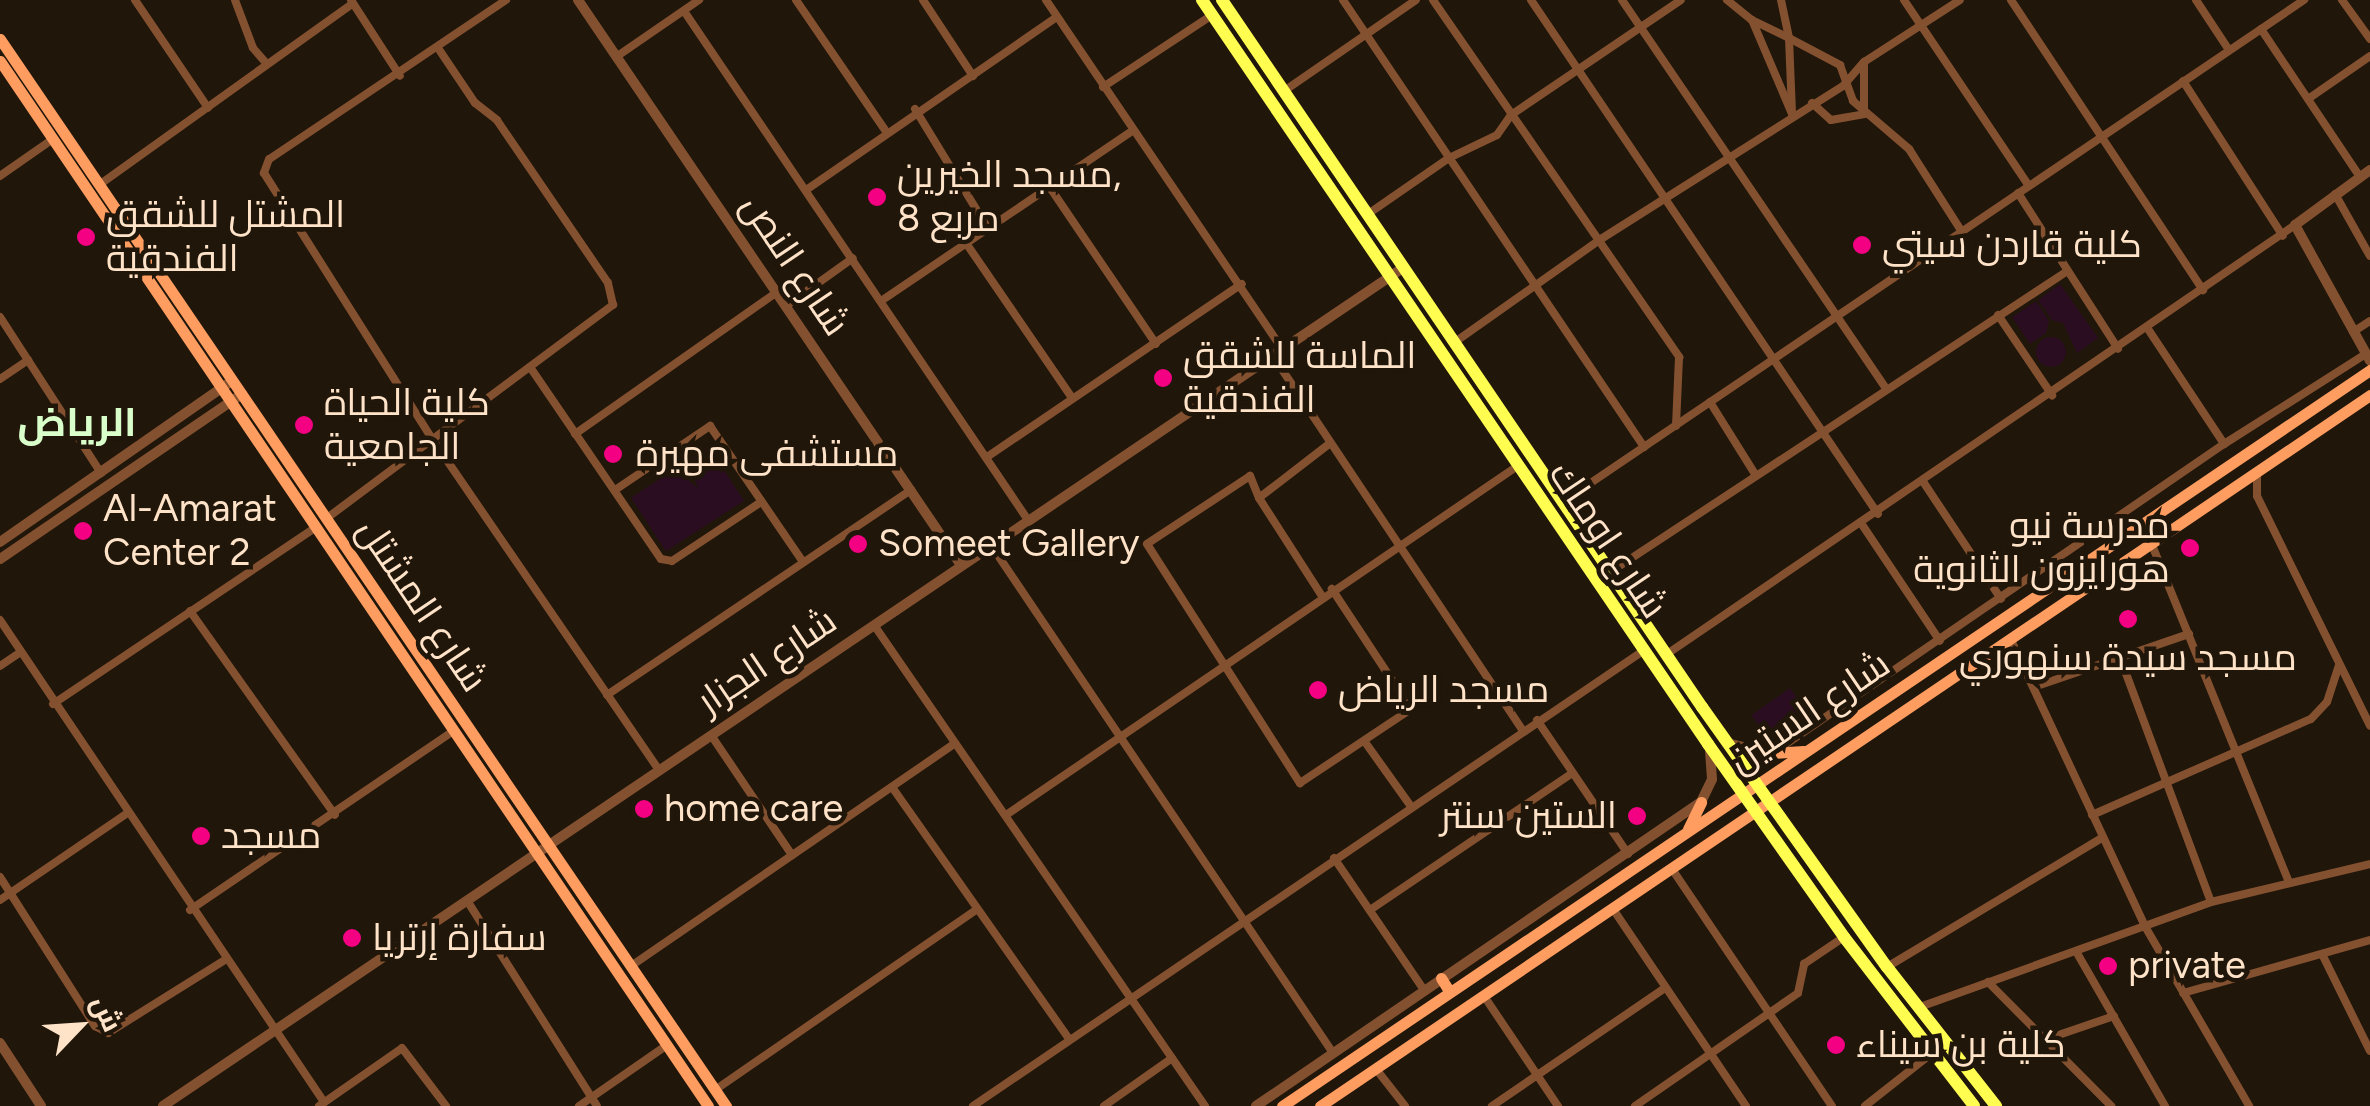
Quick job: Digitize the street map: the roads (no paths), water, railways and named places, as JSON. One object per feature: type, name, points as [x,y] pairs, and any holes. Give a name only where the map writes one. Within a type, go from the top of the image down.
[{"type":"main road","name":"شارع اوماك","points":[[1202,0],[1398,271],[1455,342],[1727,742],[1887,967]]},
{"type":"main road","name":"شارع اوماك","points":[[1222,0],[1368,214],[1398,271],[1521,464],[1708,744],[1844,937],[1974,1106]]},
{"type":"main road","name":"شارع المشتل","points":[[0,39],[99,185],[316,527],[708,1106]]},
{"type":"main road","name":"شارع المشتل","points":[[0,61],[227,384]]},
{"type":"main road","name":"شارع الستين","points":[[1282,1106],[2370,370]]},
{"type":"main road","name":"شارع الستين","points":[[1322,1104],[1672,869],[2257,466],[2370,394]]},
{"type":"main road","name":"شارع المشتل","points":[[236,398],[327,518],[726,1106]]},
{"type":"main road","points":[[1872,705],[1886,722]]},
{"type":"main road","points":[[1773,753],[1807,750]]},
{"type":"main road","points":[[1686,832],[1701,802]]},
{"type":"main road","points":[[1776,840],[1790,829]]},
{"type":"main road","points":[[1887,967],[1996,1106]]},
{"type":"main road","points":[[1440,978],[1449,991]]},
{"type":"main road","points":[[1332,1071],[1346,1089]]},
{"type":"main road","points":[[1312,1085],[1322,1104]]},
{"type":"street","points":[[135,0],[208,108]]},
{"type":"street","points":[[236,0],[253,48],[267,64]]},
{"type":"street","points":[[482,0],[490,12]]},
{"type":"street","points":[[506,0],[400,76],[270,159],[264,172],[433,440],[658,768]]},
{"type":"street","name":"شارع النص","points":[[578,0],[961,565]]},
{"type":"street","points":[[616,56],[699,0]]},
{"type":"street","points":[[796,0],[886,130]]},
{"type":"street","points":[[923,0],[974,76]]},
{"type":"street","points":[[1046,0],[1132,131],[1242,284],[1330,444],[1522,729]]},
{"type":"street","points":[[1343,0],[1644,448]]},
{"type":"street","points":[[1284,91],[1416,0]]},
{"type":"street","points":[[1433,0],[1679,357],[1676,426]]},
{"type":"street","points":[[1531,0],[1878,514]]},
{"type":"street","points":[[1622,0],[1886,389]]},
{"type":"street","points":[[1368,214],[1450,158],[1497,135],[1510,115],[1681,0]]},
{"type":"street","points":[[1726,0],[1752,20],[1840,65],[1845,83],[1864,114],[1909,149],[1962,232]]},
{"type":"street","points":[[1781,0],[1789,38],[1792,114]]},
{"type":"street","points":[[1904,0],[2029,186]]},
{"type":"street","points":[[1455,342],[1601,239],[1845,83],[1864,62],[1960,0]]},
{"type":"street","points":[[2011,0],[2204,290]]},
{"type":"street","points":[[2196,0],[2229,50]]},
{"type":"street","points":[[2342,0],[2370,40]]},
{"type":"street","points":[[99,185],[352,1],[400,76]]},
{"type":"street","points":[[1564,501],[2298,2]]},
{"type":"street","points":[[684,11],[808,188],[1028,520]]},
{"type":"street","points":[[1103,88],[1212,14]]},
{"type":"street","points":[[808,188],[915,109],[974,76],[1057,17]]},
{"type":"street","points":[[1752,20],[1792,114]]},
{"type":"street","points":[[1668,654],[1863,526],[2283,236],[2365,174],[2261,29]]},
{"type":"street","points":[[327,518],[602,315],[614,294],[497,120],[475,103],[438,48]]},
{"type":"street","points":[[2308,99],[2370,56]]},
{"type":"street","points":[[1864,62],[1864,114]]},
{"type":"street","points":[[2183,81],[2283,236]]},
{"type":"street","points":[[1812,103],[1832,120],[1864,114]]},
{"type":"street","points":[[915,109],[988,230]]},
{"type":"street","points":[[882,301],[1132,131]]},
{"type":"street","points":[[0,176],[53,139]]},
{"type":"street","points":[[1051,189],[1156,344]]},
{"type":"street","points":[[2018,194],[2118,349]]},
{"type":"street","points":[[2335,194],[2370,256]]},
{"type":"street","points":[[1727,742],[1773,753],[2224,444],[2368,358],[2295,225]]},
{"type":"street","points":[[966,243],[1072,398]]},
{"type":"street","points":[[786,306],[854,258]]},
{"type":"street","name":"شارع الجزار","points":[[163,1106],[1398,271]]},
{"type":"street","points":[[1612,571],[1820,429],[2066,272]]},
{"type":"street","points":[[987,457],[1242,284]]},
{"type":"street","points":[[576,434],[777,292]]},
{"type":"street","points":[[1998,315],[2052,395]]},
{"type":"street","points":[[0,317],[101,473]]},
{"type":"street","points":[[2353,332],[2370,321]]},
{"type":"street","points":[[2148,329],[2224,444]]},
{"type":"street","points":[[0,379],[28,360]]},
{"type":"street","points":[[530,367],[666,561],[761,502]]},
{"type":"street","points":[[0,542],[227,384]]},
{"type":"street","points":[[0,558],[236,398]]},
{"type":"street","points":[[1710,402],[1755,474]]},
{"type":"street","points":[[192,408],[201,421]]},
{"type":"street","points":[[615,490],[710,426],[803,562]]},
{"type":"street","points":[[1259,498],[1330,444]]},
{"type":"street","points":[[1006,815],[1332,589],[1521,464]]},
{"type":"street","points":[[2257,466],[2256,496],[2370,726]]},
{"type":"street","points":[[1322,596],[1259,498],[1250,476],[1147,544],[1220,666],[1300,783],[1365,742],[1411,705],[1332,589]]},
{"type":"street","points":[[1924,483],[2002,599]]},
{"type":"street","points":[[2232,484],[2256,496]]},
{"type":"street","points":[[607,695],[911,490]]},
{"type":"street","points":[[1863,526],[1940,640]]},
{"type":"street","points":[[53,704],[316,527]]},
{"type":"street","points":[[2150,540],[2289,883]]},
{"type":"street","points":[[991,545],[1248,920],[1333,1053]]},
{"type":"street","points":[[190,611],[335,815]]},
{"type":"street","points":[[0,620],[322,1104],[402,1048],[446,1106]]},
{"type":"street","points":[[874,625],[1205,1106]]},
{"type":"street","points":[[2034,688],[2189,634]]},
{"type":"street","points":[[2010,638],[2146,928],[2249,1106]]},
{"type":"street","points":[[973,1106],[1410,805],[1646,649]]},
{"type":"street","points":[[0,666],[21,652]]},
{"type":"street","points":[[2121,660],[2211,902]]},
{"type":"street","points":[[2092,814],[2237,755],[2310,718],[2327,702],[2338,665]]},
{"type":"street","points":[[1537,720],[1628,854]]},
{"type":"street","points":[[190,910],[335,815],[453,730]]},
{"type":"street","points":[[711,735],[792,856]]},
{"type":"street","points":[[631,966],[955,742]]},
{"type":"street","points":[[1365,742],[1410,805]]},
{"type":"street","points":[[1256,1106],[1701,802],[1712,779],[1708,744]]},
{"type":"street","points":[[1370,910],[1572,773]]},
{"type":"street","points":[[892,787],[1069,1040]]},
{"type":"street","points":[[0,900],[126,814]]},
{"type":"street","points":[[1887,967],[2103,837]]},
{"type":"street","points":[[1334,858],[1424,990]]},
{"type":"street","points":[[1918,1008],[2211,902],[2370,864]]},
{"type":"street","points":[[1672,869],[1832,1106]]},
{"type":"street","points":[[0,877],[96,1026],[108,1033],[225,960]]},
{"type":"street","points":[[468,902],[594,1102]]},
{"type":"street","points":[[1613,909],[1662,990],[1746,1106]]},
{"type":"street","points":[[715,1090],[976,910]]},
{"type":"street","points":[[1636,1106],[1798,994],[1804,964],[1844,937]]},
{"type":"street","points":[[2183,993],[2370,940]]},
{"type":"street","points":[[2077,953],[2165,1106]]},
{"type":"street","points":[[2322,954],[2370,1051]]},
{"type":"street","points":[[1988,982],[2111,1106]]},
{"type":"street","points":[[1492,1106],[1662,990]]},
{"type":"street","points":[[1484,996],[1558,1106]]},
{"type":"street","points":[[2044,1040],[2114,1016]]},
{"type":"street","points":[[0,1044],[42,1106]]},
{"type":"street","points":[[579,1106],[594,1102],[666,1046]]},
{"type":"street","points":[[1866,1106],[1932,1053]]},
{"type":"street","points":[[1104,1106],[1172,1058]]},
{"type":"street","points":[[1376,1069],[1404,1106]]},
{"type":"place","name":"مسجد الخيرين, مربع 8","points":[[877,197]]},
{"type":"place","name":"المشتل للشقق الفندقية","points":[[86,237]]},
{"type":"place","name":"كلية قاردن سيتي","points":[[1862,245]]},
{"type":"place","name":"الماسة للشقق الفندقية","points":[[1163,378]]},
{"type":"place","name":"كلية الحياة الجامعية","points":[[304,425]]},
{"type":"place","name":"مستشفى مهيرة","points":[[613,454]]},
{"type":"place","name":"Al-Amarat Center 2","points":[[83,531]]},
{"type":"place","name":"Someet Gallery","points":[[858,544]]},
{"type":"place","name":"مدرسة نيو هورايزون الثانوية","points":[[2190,548]]},
{"type":"place","name":"مسجد سيدة سنهوري","points":[[2128,619]]},
{"type":"place","name":"مسجد الرياض","points":[[1318,690]]},
{"type":"place","name":"home care","points":[[644,809]]},
{"type":"place","name":"الستين سنتر","points":[[1637,816]]},
{"type":"place","name":"مسجد","points":[[201,836]]},
{"type":"place","name":"سفارة إرتريا","points":[[352,938]]},
{"type":"place","name":"private","points":[[2108,966]]},
{"type":"place","name":"كلية بن سيناء","points":[[1836,1045]]},
{"type":"district","name":"الرياض","points":[[77,422]]}]
